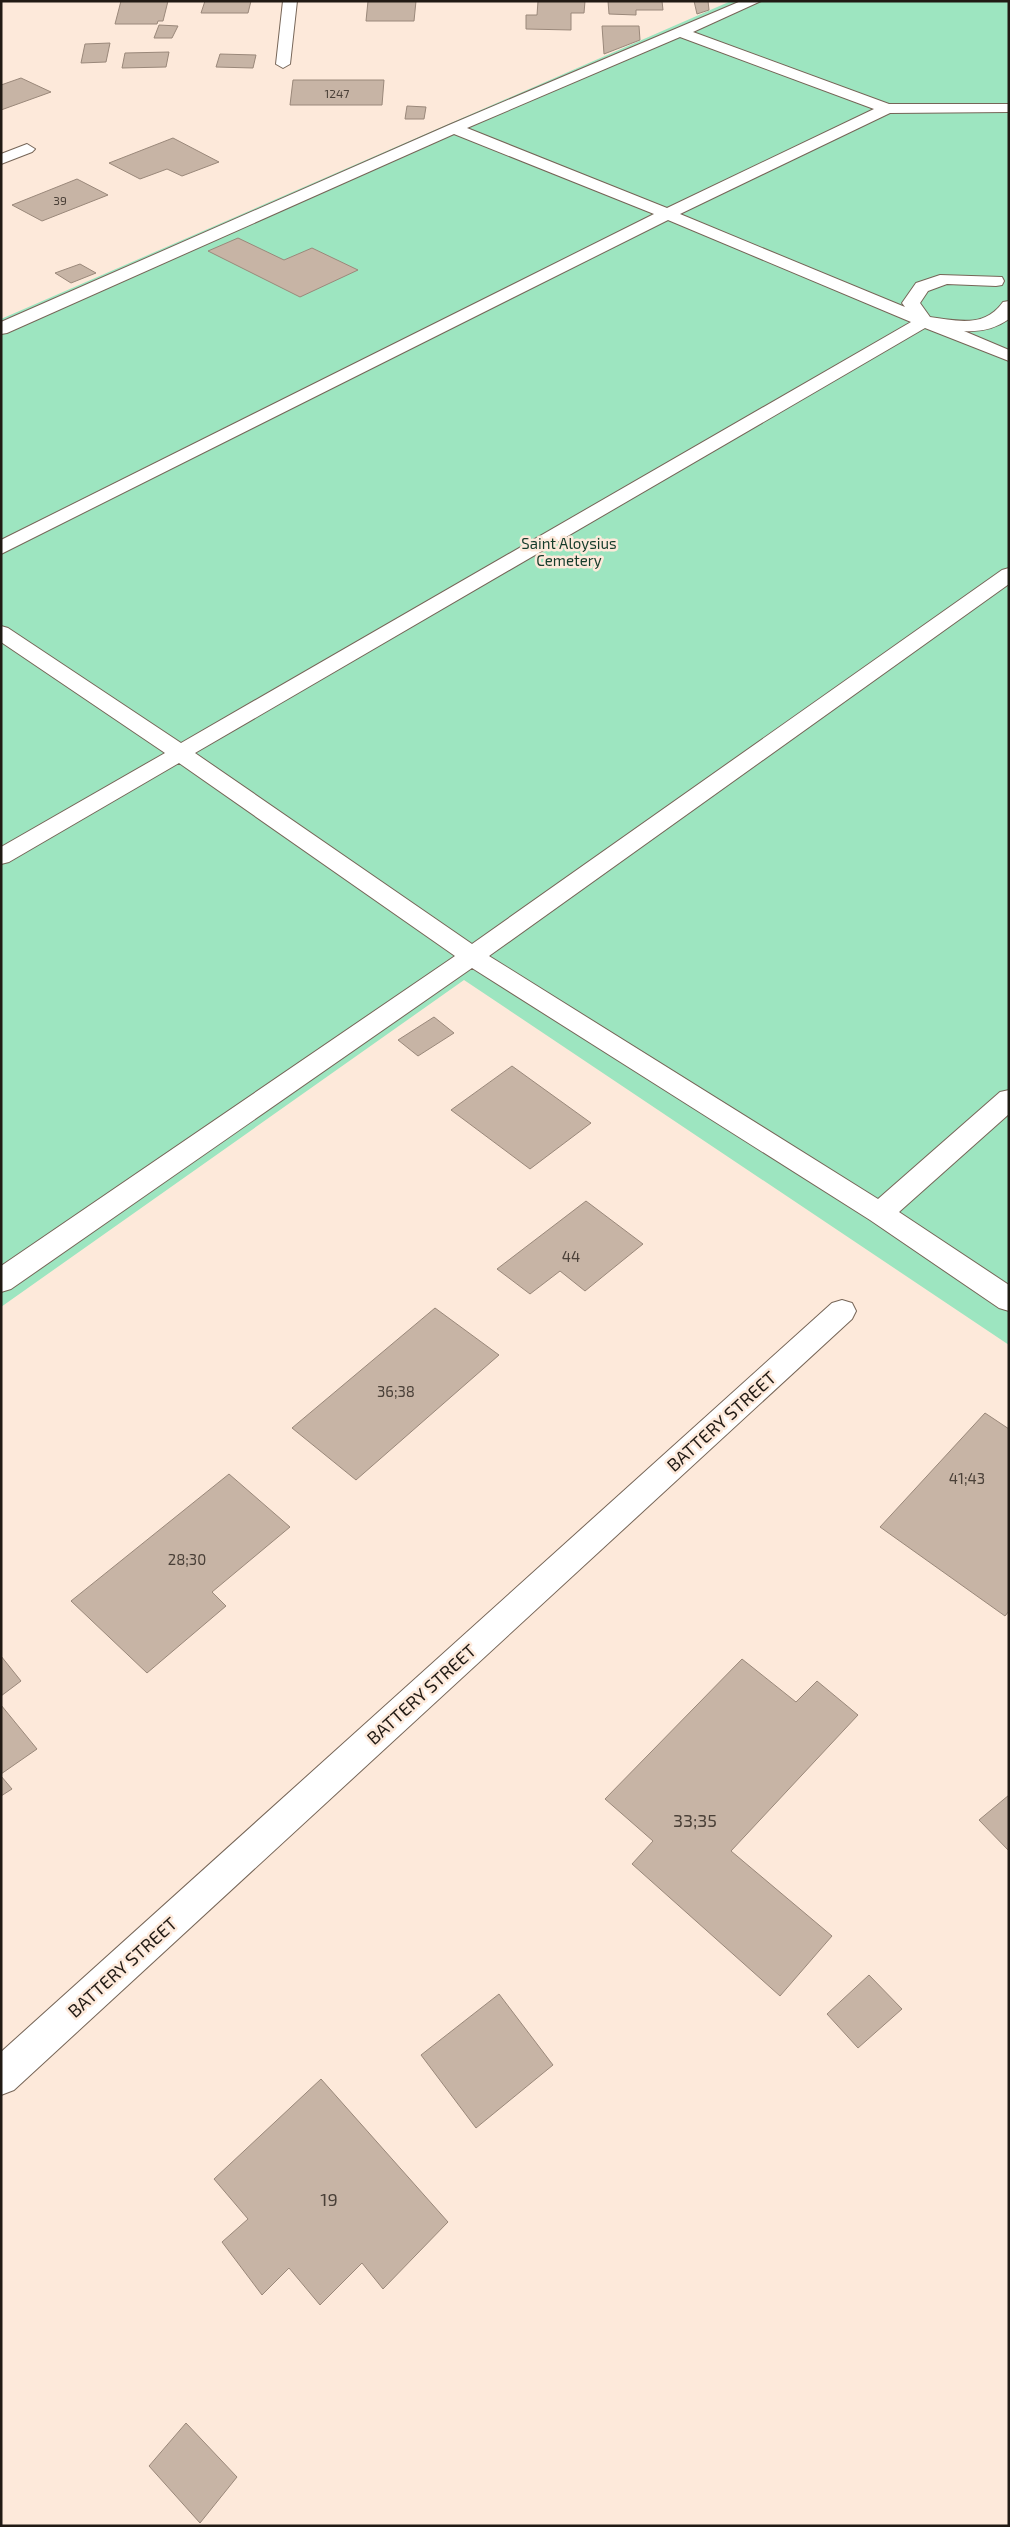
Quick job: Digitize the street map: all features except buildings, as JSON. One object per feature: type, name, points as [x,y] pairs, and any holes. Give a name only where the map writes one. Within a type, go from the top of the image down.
[{"type":"street","points":[[282,64],[290,1]]},
{"type":"street","points":[[1,329],[454,128],[754,1]]},
{"type":"street","points":[[680,32],[887,109],[1009,108]]},
{"type":"street","points":[[1,548],[667,214],[887,109]]},
{"type":"street","points":[[454,128],[1009,356]]},
{"type":"street","points":[[1,159],[27,149]]},
{"type":"street","points":[[924,322],[911,303],[922,288],[946,279],[1002,277],[1009,298]]},
{"type":"street","points":[[1,857],[924,322],[964,328],[985,324],[1006,313],[1009,306]]},
{"type":"street","points":[[1,1281],[472,956],[1009,574]]},
{"type":"street","points":[[1,632],[180,753],[472,956],[880,1214],[1009,1300]]},
{"type":"street","points":[[880,1214],[1009,1099]]},
{"type":"street","name":"BATTERY STREET","points":[[1,2077],[842,1311]]},
{"type":"green space","name":"Saint Aloysius Cemetery","points":[[731,1],[1009,1],[1009,1345],[464,980],[1,1307],[1,319]]}]
